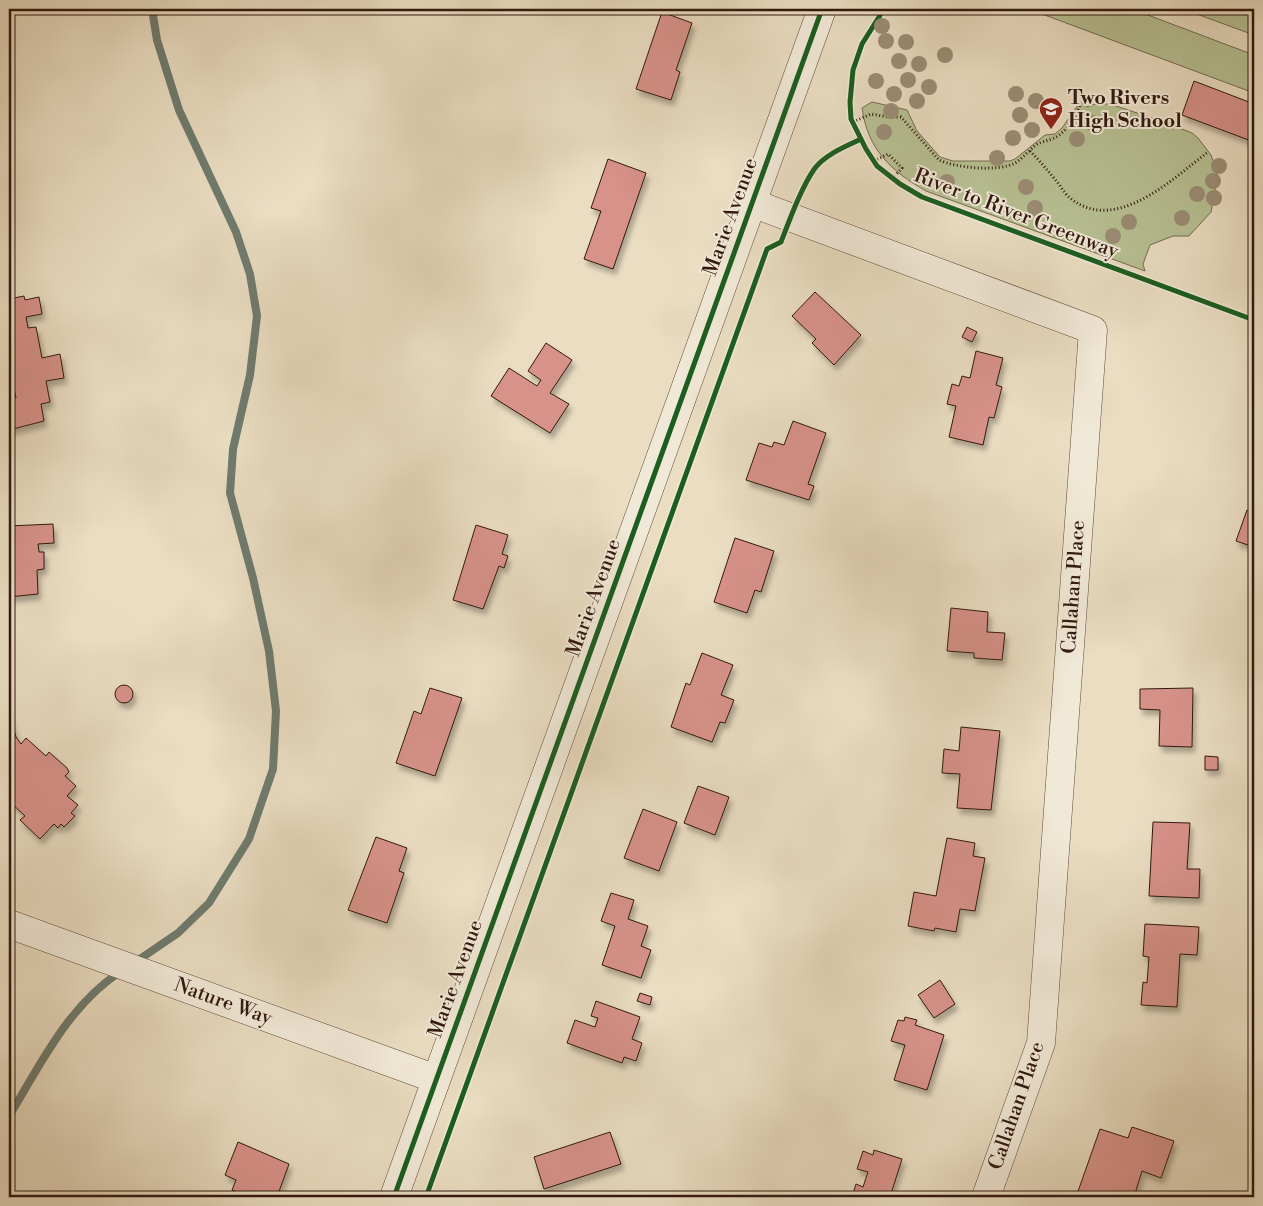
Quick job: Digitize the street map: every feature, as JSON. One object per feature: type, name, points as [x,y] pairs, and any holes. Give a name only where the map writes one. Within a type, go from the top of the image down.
[{"type":"street","name":"Marie Avenue","points":[[394,1197],[822,9]]},
{"type":"street","name":"Callahan Place","points":[[752,204],[1093,330],[1041,1043],[986,1197]]},
{"type":"street","name":"Nature Way","points":[[9,924],[436,1079]]},
{"type":"path","points":[[857,130],[852,120],[871,114],[901,117],[939,160],[947,164],[1005,167],[1016,162],[1036,146],[1059,135],[1071,123],[1080,105]]},
{"type":"path","points":[[1030,151],[1069,198],[1085,207],[1102,211],[1120,209],[1154,193],[1208,152]]},
{"type":"path","points":[[870,155],[875,164],[888,154],[902,168],[893,178]]},
{"type":"green space","points":[[1043,9],[1132,9],[1254,55],[1254,93],[1042,14]]},
{"type":"green space","points":[[1183,9],[1254,9],[1254,35]]},
{"type":"green space","points":[[872,102],[907,110],[917,131],[940,157],[953,161],[1010,161],[1045,135],[1055,134],[1062,128],[1080,102],[1087,107],[1095,104],[1110,104],[1167,123],[1192,133],[1198,138],[1211,155],[1217,171],[1211,212],[1189,236],[1173,236],[1150,245],[1143,264],[1145,271],[926,191],[913,183],[902,176],[883,158],[870,136],[862,108]]},
{"type":"building","points":[[662,12],[692,23],[676,70],[680,72],[671,100],[636,89]]},
{"type":"building","points":[[1194,81],[1254,104],[1254,142],[1182,115]]},
{"type":"building","points":[[608,159],[646,173],[613,269],[584,259],[601,211],[591,208]]},
{"type":"building","points":[[815,292],[861,335],[834,365],[812,343],[816,339],[792,316]]},
{"type":"building","points":[[24,296],[25,300],[39,297],[42,314],[26,317],[28,328],[36,327],[42,358],[60,354],[64,378],[46,381],[50,402],[41,404],[44,421],[9,430],[9,399],[16,398],[14,388],[9,389],[9,299]]},
{"type":"building","points":[[967,327],[977,332],[972,342],[962,337]]},
{"type":"building","points":[[546,343],[572,360],[550,393],[569,404],[550,433],[491,396],[509,368],[537,386],[541,380],[528,371]]},
{"type":"building","points":[[976,351],[1003,358],[996,385],[1002,387],[994,418],[989,417],[983,445],[949,437],[956,406],[947,404],[952,384],[959,386],[962,376],[970,378]]},
{"type":"building","points":[[793,421],[826,433],[808,484],[814,486],[809,500],[746,480],[759,443],[772,447],[774,442],[784,445]]},
{"type":"building","points":[[1247,510],[1254,513],[1254,547],[1236,541]]},
{"type":"building","points":[[53,524],[54,543],[38,544],[39,552],[44,552],[44,569],[37,570],[38,594],[9,597],[9,526]]},
{"type":"building","points":[[476,525],[508,535],[502,554],[508,556],[504,568],[499,566],[483,609],[453,600]]},
{"type":"building","points":[[735,538],[774,551],[761,592],[755,590],[747,613],[714,602]]},
{"type":"building","points":[[951,608],[988,612],[987,632],[1005,633],[1002,660],[974,658],[974,653],[947,651]]},
{"type":"building","points":[[702,653],[733,665],[721,695],[734,700],[725,723],[720,722],[712,742],[671,727],[686,683],[690,685]]},
{"type":"building","points":[[124,685],[132,690],[133,694],[128,702],[124,703],[116,698],[115,694],[120,686]]},
{"type":"building","points":[[430,688],[462,698],[435,776],[396,763],[414,711],[421,714]]},
{"type":"building","points":[[1193,688],[1192,747],[1159,746],[1160,710],[1140,709],[1140,689]]},
{"type":"building","points":[[9,714],[16,737],[21,744],[26,738],[46,756],[49,752],[67,768],[69,772],[65,776],[76,786],[67,796],[78,805],[71,813],[75,816],[64,827],[61,824],[58,828],[54,824],[40,839],[20,820],[25,816],[9,801]]},
{"type":"building","points":[[961,727],[1000,731],[991,810],[957,808],[960,774],[942,773],[944,749],[959,751]]},
{"type":"building","points":[[1205,756],[1218,757],[1218,770],[1205,770]]},
{"type":"building","points":[[698,786],[729,797],[715,835],[684,823]]},
{"type":"building","points":[[643,809],[677,822],[659,871],[624,858]]},
{"type":"building","points":[[1153,822],[1190,823],[1187,869],[1200,869],[1199,898],[1149,896]]},
{"type":"building","points":[[376,837],[407,848],[399,871],[404,873],[387,923],[348,910]]},
{"type":"building","points":[[947,838],[975,843],[973,856],[985,858],[975,911],[960,909],[956,932],[935,928],[934,931],[908,926],[914,892],[936,896]]},
{"type":"building","points":[[611,893],[634,900],[628,919],[648,926],[641,946],[651,950],[641,978],[602,965],[615,926],[601,921]]},
{"type":"building","points":[[1145,924],[1199,927],[1197,955],[1180,954],[1177,1007],[1141,1005],[1143,982],[1147,983],[1149,957],[1143,956]]},
{"type":"building","points":[[940,980],[955,1004],[934,1018],[918,995]]},
{"type":"building","points":[[640,993],[652,997],[650,1005],[637,1001]]},
{"type":"building","points":[[596,1001],[640,1017],[632,1039],[642,1043],[636,1061],[624,1057],[622,1063],[567,1043],[575,1020],[595,1027],[598,1018],[591,1016]]},
{"type":"building","points":[[905,1017],[917,1020],[915,1025],[944,1035],[927,1090],[894,1080],[905,1045],[891,1041],[898,1020],[904,1021]]},
{"type":"building","points":[[1132,1127],[1174,1141],[1161,1178],[1142,1171],[1134,1197],[1076,1197],[1100,1129],[1128,1138]]},
{"type":"building","points":[[610,1132],[621,1164],[544,1189],[534,1157]]},
{"type":"building","points":[[238,1142],[289,1164],[277,1197],[251,1197],[232,1190],[236,1180],[225,1175]]},
{"type":"building","points":[[874,1150],[902,1159],[890,1197],[852,1197],[856,1184],[863,1187],[868,1172],[857,1169],[863,1151],[873,1155]]},
{"type":"waterway","points":[[134,963],[178,933],[209,903],[249,839],[273,769],[276,711],[269,651],[253,578],[230,493],[233,449],[250,375],[257,316],[250,274],[236,232],[179,110],[157,40],[152,9]]},
{"type":"waterway","points":[[9,1116],[44,1057],[70,1019],[102,986],[120,972]]},
{"type":"cycle path","points":[[394,1197],[822,9]]},
{"type":"cycle path","name":"River to River Greenway","points":[[884,9],[862,44],[853,70],[850,102],[851,119],[877,166],[900,184],[922,197],[1254,320]]},
{"type":"cycle path","points":[[426,1197],[767,249],[781,242],[800,194],[819,163],[842,148],[861,139]]},
{"type":"place","name":"Two Rivers High School","points":[[1051,130]]}]
